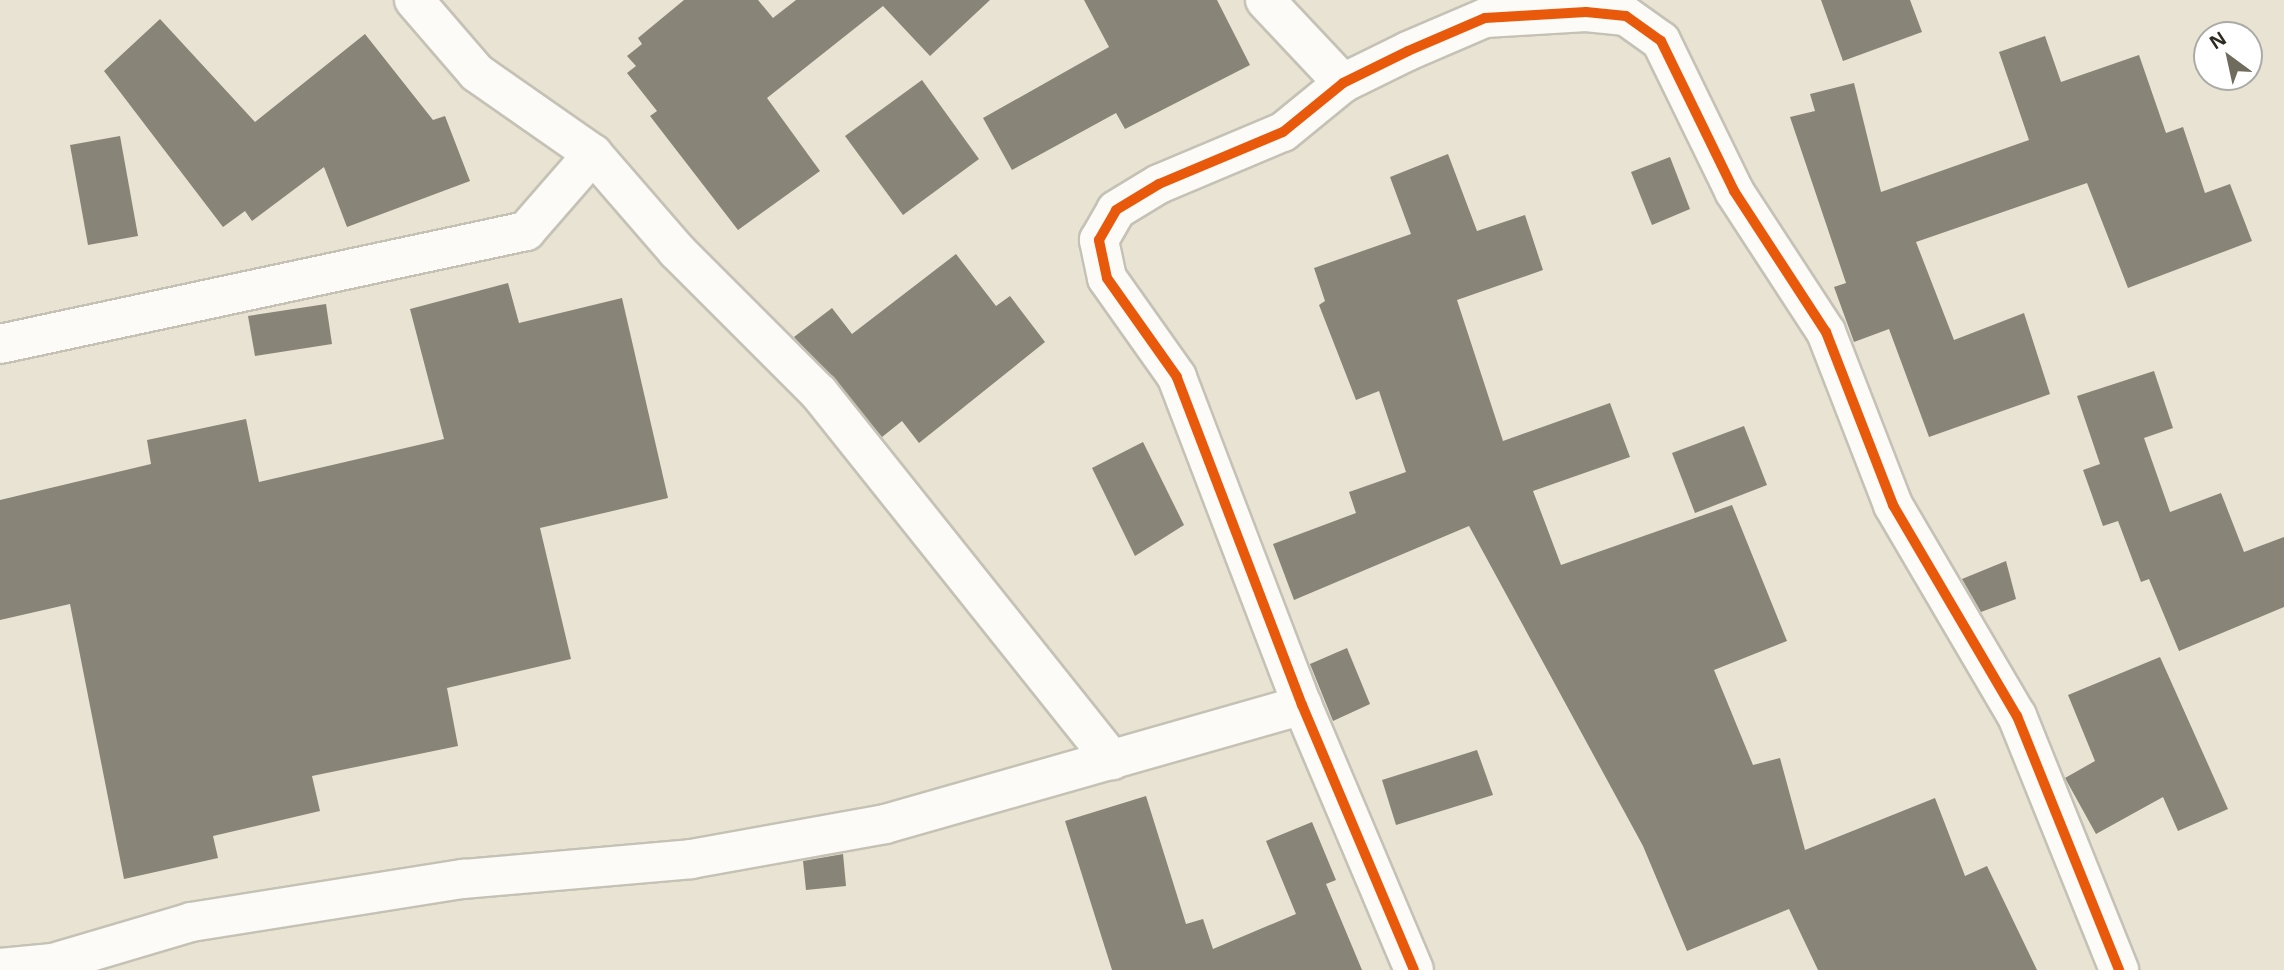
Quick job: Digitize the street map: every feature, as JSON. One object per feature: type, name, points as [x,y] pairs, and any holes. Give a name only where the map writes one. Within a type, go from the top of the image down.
[{"type":"street","points":[[414,0],[477,73],[593,154],[677,251],[819,393],[1112,761]]},
{"type":"street","points":[[1265,0],[1343,83]]},
{"type":"street","points":[[1413,970],[1302,705],[1177,377],[1107,278],[1099,240],[1116,210],[1159,184],[1283,132],[1343,83],[1485,18],[1626,16],[1661,41],[1734,191],[1826,332],[1913,544],[2017,716],[2119,970]]},
{"type":"street","points":[[0,344],[526,231],[593,154]]},
{"type":"street","points":[[0,968],[53,963],[205,920],[464,878],[691,859],[885,824],[1302,705]]},
{"type":"building","points":[[684,0],[758,0],[773,18],[796,0],[990,0],[930,56],[883,6],[767,98],[820,171],[738,230],[650,116],[657,111],[627,73],[636,66],[627,56],[642,44],[638,38]]},
{"type":"building","points":[[1084,0],[1217,0],[1250,65],[1125,129],[1116,113],[1012,170],[983,118],[1109,47]]},
{"type":"building","points":[[1821,0],[1910,0],[1922,32],[1843,61]]},
{"type":"building","points":[[160,19],[255,122],[365,34],[433,120],[445,116],[470,181],[347,227],[324,167],[252,221],[245,211],[223,227],[104,71]]},
{"type":"building","points":[[2045,36],[2061,82],[2139,55],[2166,133],[2183,127],[2205,193],[2230,184],[2252,241],[2128,288],[2087,183],[1916,242],[1954,340],[2024,313],[2050,394],[1929,437],[1889,329],[1854,342],[1834,287],[1846,283],[1790,117],[1815,111],[1810,94],[1854,83],[1881,192],[2029,140],[1999,52]]},
{"type":"building","points":[[922,80],[979,159],[903,215],[845,136]]},
{"type":"building","points":[[120,136],[138,236],[88,245],[70,145]]},
{"type":"building","points":[[1448,154],[1477,231],[1525,215],[1543,270],[1457,300],[1503,441],[1610,403],[1630,457],[1533,491],[1561,565],[1732,505],[1787,641],[1714,670],[1753,765],[1780,758],[1805,850],[1935,798],[1965,876],[1987,866],[2037,970],[1818,970],[1789,909],[1687,951],[1643,846],[1469,526],[1294,600],[1273,544],[1356,513],[1349,492],[1406,472],[1379,391],[1356,400],[1319,305],[1325,301],[1314,268],[1411,234],[1390,177]]},
{"type":"building","points":[[1670,157],[1690,209],[1652,225],[1631,172]]},
{"type":"building","points":[[956,254],[996,306],[1010,296],[1045,342],[919,443],[902,421],[882,437],[794,337],[832,308],[852,334]]},
{"type":"building","points":[[508,283],[519,323],[622,298],[668,498],[540,528],[571,659],[447,688],[458,746],[312,776],[320,811],[213,836],[218,858],[124,879],[70,604],[0,620],[0,500],[151,464],[147,440],[246,419],[259,482],[444,439],[410,309]]},
{"type":"building","points":[[326,304],[332,344],[255,356],[248,316]]},
{"type":"building","points":[[2154,371],[2173,428],[2144,438],[2170,512],[2221,493],[2244,552],[2284,537],[2284,607],[2179,651],[2149,579],[2141,582],[2118,521],[2103,526],[2083,470],[2100,464],[2077,396]]},
{"type":"building","points":[[1744,426],[1767,485],[1695,513],[1672,453]]},
{"type":"building","points":[[1143,442],[1184,525],[1135,556],[1092,468]]},
{"type":"building","points":[[2006,561],[2016,599],[1981,612],[1962,579]]},
{"type":"building","points":[[1347,648],[1370,704],[1333,721],[1310,664]]},
{"type":"building","points":[[2160,657],[2228,809],[2178,831],[2163,797],[2096,834],[2065,778],[2095,761],[2068,695]]},
{"type":"building","points":[[1477,750],[1493,795],[1396,825],[1382,780]]},
{"type":"building","points":[[1146,796],[1186,924],[1203,919],[1213,949],[1296,914],[1266,841],[1312,822],[1336,880],[1326,884],[1362,970],[1112,970],[1065,821]]},
{"type":"building","points":[[843,854],[846,886],[806,890],[803,861]]},
{"type":"cycle path","points":[[1414,970],[1302,705],[1177,377],[1107,278],[1099,240],[1116,210],[1159,184],[1283,132],[1343,83],[1408,51],[1485,18],[1586,12],[1626,16],[1661,41],[1734,191],[1826,332],[1893,505],[2017,716],[2119,970]]}]
